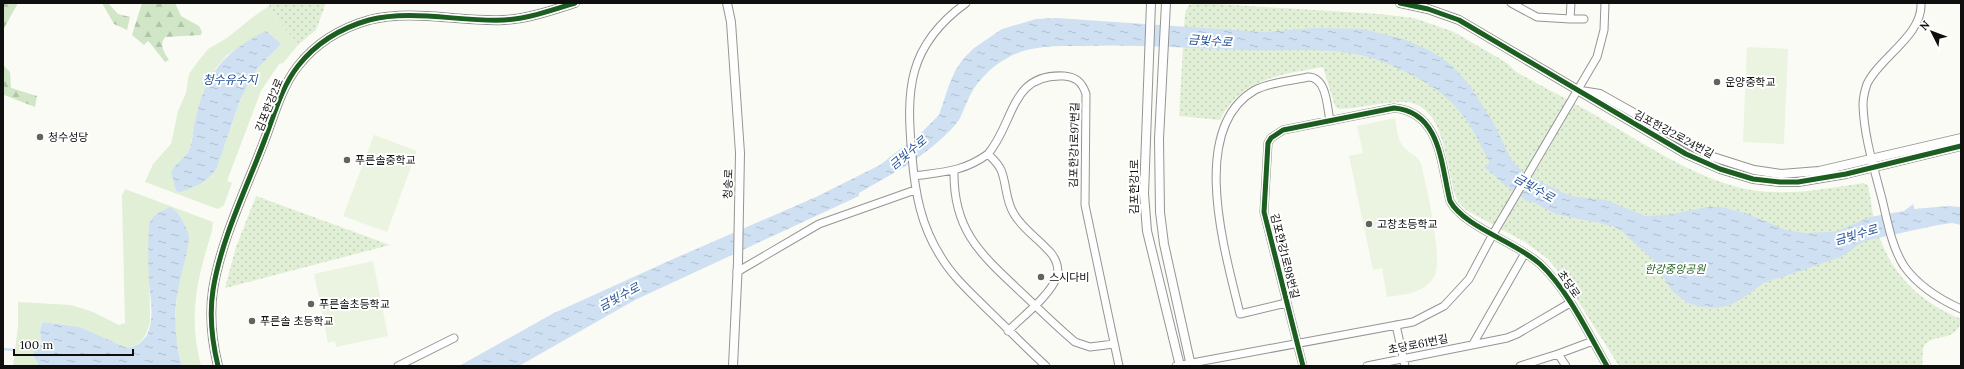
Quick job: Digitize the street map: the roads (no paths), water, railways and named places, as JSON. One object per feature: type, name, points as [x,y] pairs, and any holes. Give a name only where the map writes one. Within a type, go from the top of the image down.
[{"type":"street","name":"김포한강2로","points":[[218,366],[211,325],[211,305],[216,274],[226,240],[280,101],[292,75],[304,59],[333,35],[370,20],[402,16],[505,20],[526,17],[575,3]]},
{"type":"street","name":"청송로","points":[[727,3],[731,22],[740,153],[738,272],[734,366]]},
{"type":"street","points":[[966,3],[943,23],[924,47],[914,73],[909,95],[909,116],[915,190],[926,230],[941,258],[952,274],[1008,331],[1046,366]]},
{"type":"street","points":[[1166,3],[1159,139],[1160,212],[1164,244],[1190,364]]},
{"type":"street","name":"김포한강2로24번길","points":[[1400,3],[1428,9],[1459,20],[1686,154],[1720,169],[1753,179],[1780,182],[1810,181],[1961,138]]},
{"type":"street","points":[[1512,3],[1537,17],[1584,19]]},
{"type":"street","points":[[1570,19],[1571,3]]},
{"type":"street","points":[[1178,366],[1413,322],[1444,306],[1469,279],[1493,234],[1578,90],[1601,47],[1604,30],[1604,3]]},
{"type":"street","points":[[1921,3],[1916,24],[1878,67],[1867,85],[1862,103],[1880,193],[1894,244],[1904,265],[1921,285],[1935,296],[1961,309]]},
{"type":"street","name":"김포한강1로","points":[[1151,7],[1148,66],[1145,215],[1147,231],[1178,366]]},
{"type":"street","name":"김포한강1로97번길","points":[[914,174],[954,171],[966,167],[988,154],[997,141],[1021,92],[1035,80],[1043,77],[1069,76],[1078,80],[1084,86],[1086,94],[1085,205],[1119,366]]},
{"type":"street","name":"김포한강1로98번길","points":[[1286,303],[1240,314],[1217,209],[1217,165],[1221,135],[1230,114],[1238,104],[1254,91],[1265,86],[1314,77],[1321,83],[1330,121],[1284,130],[1271,138],[1268,143],[1264,212],[1303,366]]},
{"type":"street","name":"초당로","points":[[1330,121],[1394,108],[1410,111],[1417,115],[1429,126],[1435,138],[1450,201],[1454,207],[1468,220],[1525,253],[1546,270],[1570,303],[1607,366]]},
{"type":"street","name":"김포한강2로24번길","points":[[1873,163],[1961,146]]},
{"type":"street","points":[[988,154],[1001,169],[1008,200],[1014,215],[1027,230],[1048,249],[1056,262],[1057,275],[1054,281],[1034,305],[1008,331]]},
{"type":"street","points":[[954,171],[955,198],[962,222],[968,236],[988,260],[1068,337],[1081,346],[1100,347],[1114,344]]},
{"type":"street","points":[[738,272],[819,224],[915,190]]},
{"type":"street","points":[[1473,344],[1525,253]]},
{"type":"street","name":"초당로61번길","points":[[1367,366],[1517,334],[1570,303]]},
{"type":"street","points":[[1396,325],[1405,366]]},
{"type":"street","points":[[398,366],[454,338]]},
{"type":"street","points":[[1520,366],[1593,341]]},
{"type":"street","points":[[1558,354],[1566,366]]},
{"type":"water","name":"금빛수로","points":[[1056,18],[1263,32],[1316,28],[1363,29],[1403,39],[1429,50],[1450,64],[1460,74],[1470,86],[1493,122],[1511,159],[1520,169],[1537,180],[1566,194],[1576,197],[1606,200],[1645,216],[1668,215],[1707,207],[1722,207],[1748,214],[1786,230],[1805,233],[1829,232],[1838,231],[1870,217],[1904,211],[1913,204],[1914,209],[1948,206],[1961,207],[1961,225],[1952,223],[1938,225],[1864,241],[1841,257],[1764,283],[1740,300],[1727,306],[1715,308],[1700,307],[1686,302],[1673,292],[1652,259],[1623,232],[1613,226],[1556,214],[1533,202],[1527,201],[1505,185],[1484,167],[1490,163],[1469,124],[1452,103],[1435,89],[1415,76],[1383,62],[1367,56],[1313,50],[1240,50],[1160,46],[1044,47],[1018,53],[1002,61],[989,71],[974,88],[959,120],[945,136],[910,163],[859,193],[859,196],[635,300],[519,366],[459,366],[554,313],[816,197],[880,165],[923,131],[939,115],[955,71],[963,59],[974,48],[1002,29],[1036,19]]},
{"type":"water","name":"청수유수지","points":[[266,31],[281,44],[257,69],[240,100],[217,168],[210,177],[201,183],[180,192],[176,191],[171,171],[186,155],[190,148],[199,105],[211,78],[227,57],[251,39]]},
{"type":"water","points":[[170,207],[179,215],[189,236],[176,299],[176,338],[182,366],[38,366],[38,363],[33,356],[34,349],[41,344],[40,331],[43,322],[80,327],[127,348],[133,347],[145,338],[151,322],[148,266],[149,225],[152,218]]},
{"type":"waterway","points":[[3,349],[14,350]]},
{"type":"place","name":"운양중학교","points":[[1717,82]]},
{"type":"place","name":"청수성당","points":[[40,137]]},
{"type":"place","name":"푸른솔중학교","points":[[347,160]]},
{"type":"place","name":"고창초등학교","points":[[1369,224]]},
{"type":"place","name":"스시다비","points":[[1041,277]]},
{"type":"place","name":"푸른솔초등학교","points":[[311,304]]},
{"type":"place","name":"푸른솔 초등학교","points":[[252,321]]},
{"type":"park label","name":"한강중앙공원","points":[[1675,269]]}]
